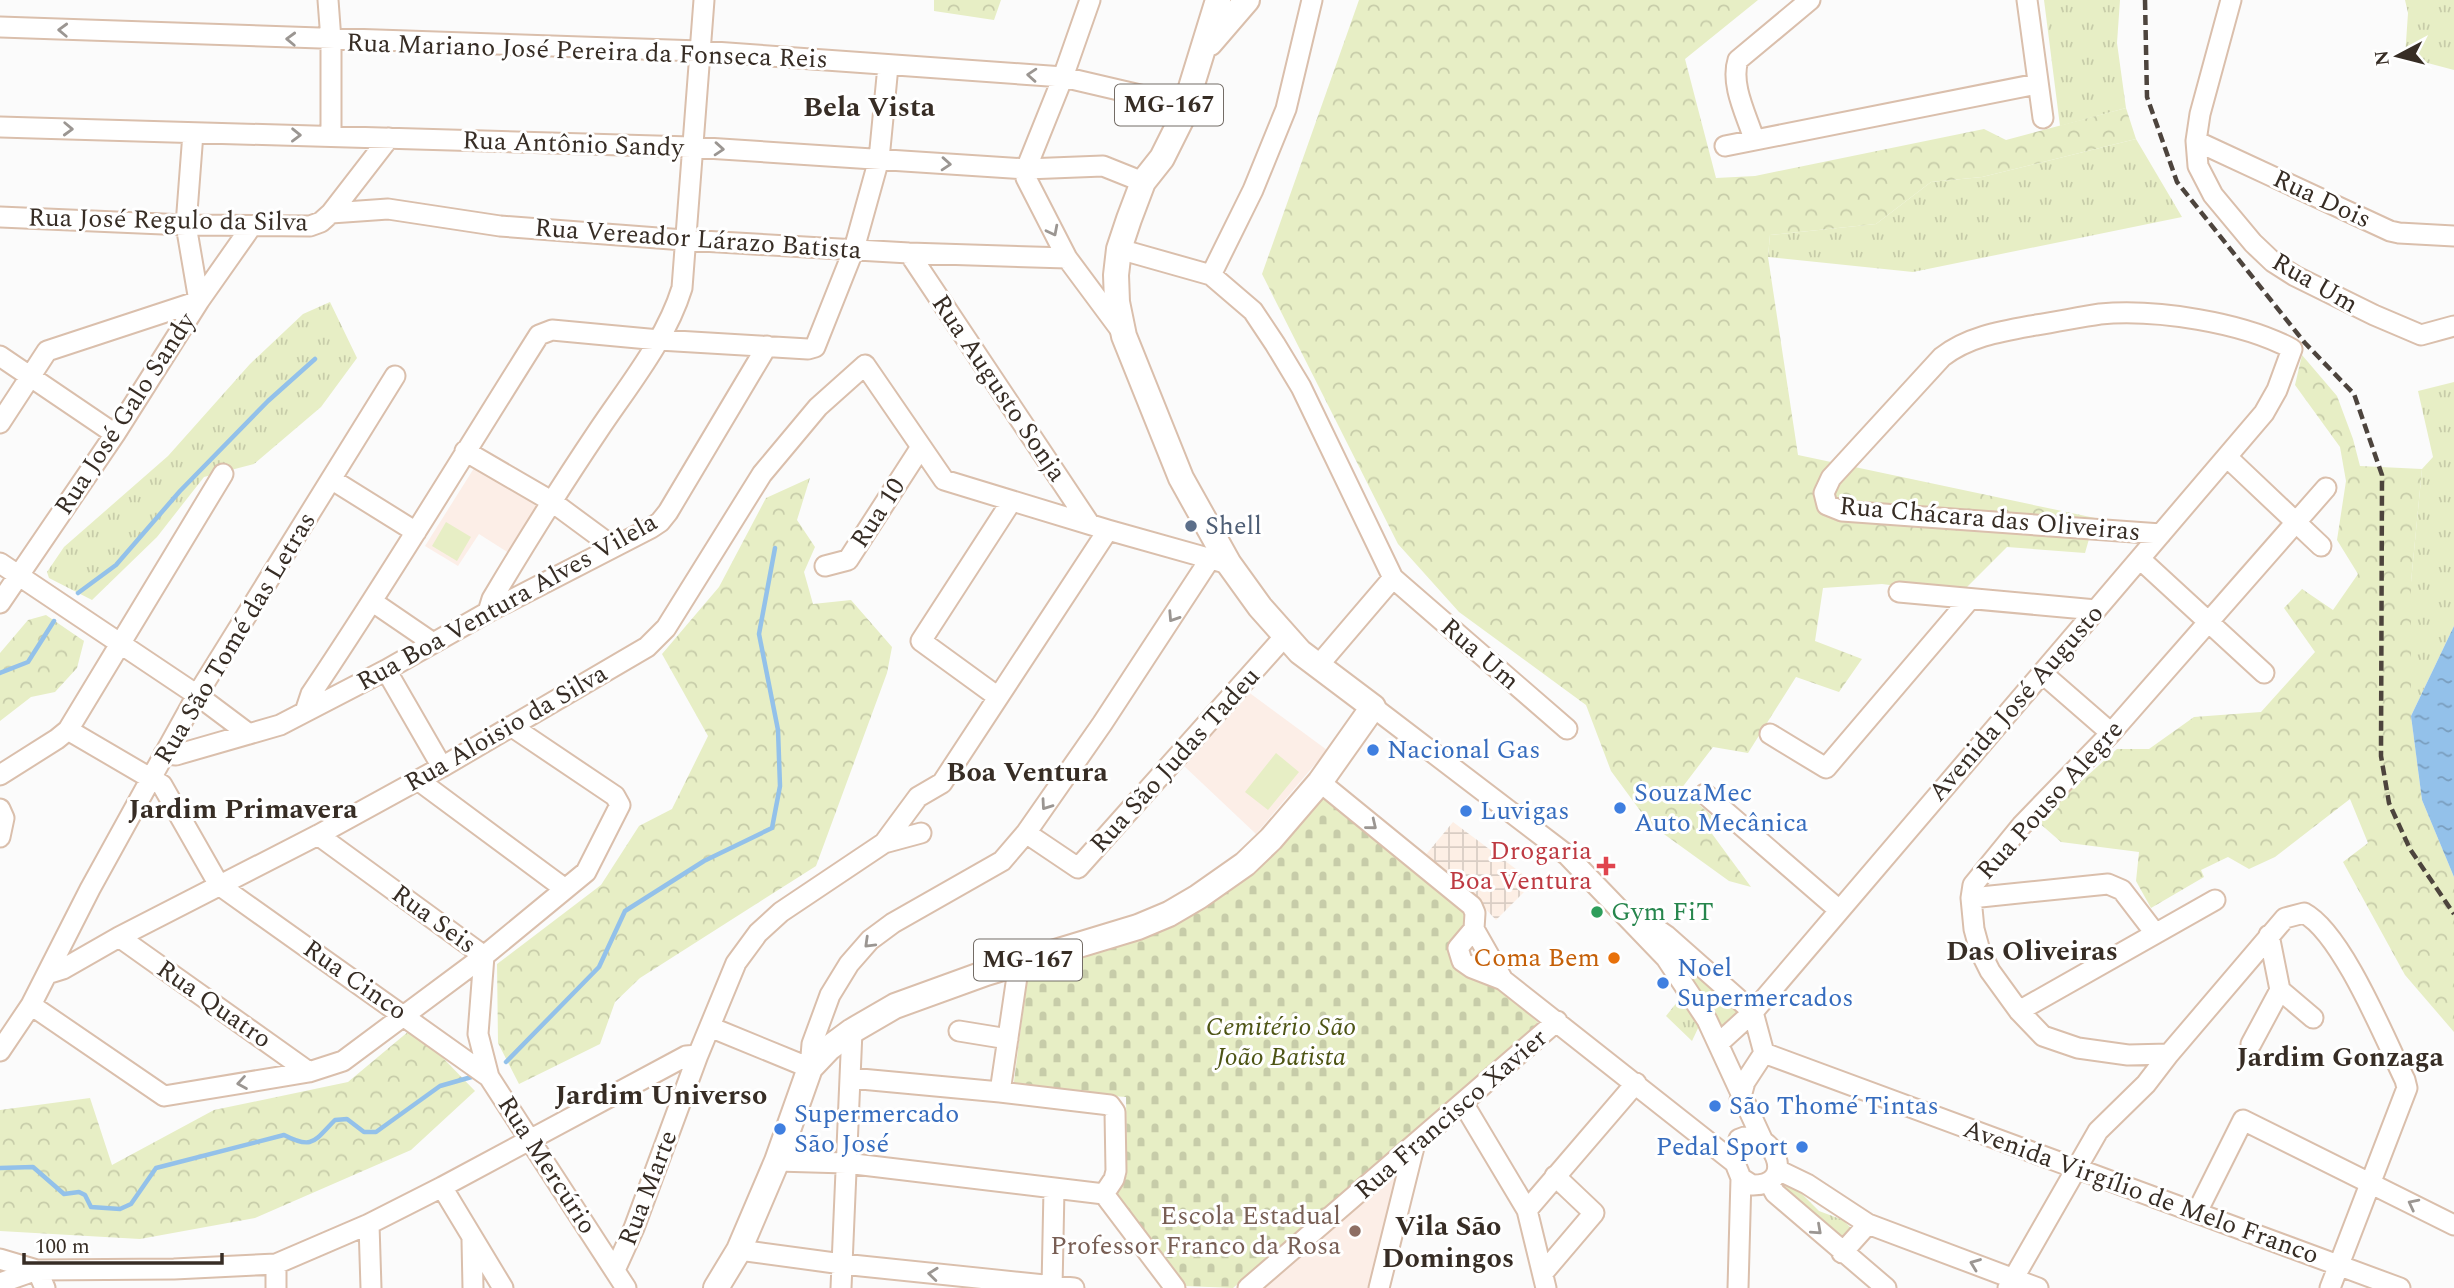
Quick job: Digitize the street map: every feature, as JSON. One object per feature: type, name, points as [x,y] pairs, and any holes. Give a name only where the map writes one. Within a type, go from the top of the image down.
[{"type":"main road","name":"MG-167","points":[[716,1288],[739,1251],[777,1161],[810,1068],[830,1048],[852,1031],[895,1006],[1018,963],[1138,927],[1169,914],[1198,897],[1245,864],[1271,839],[1320,782],[1373,707],[1317,667],[1285,636],[1219,562],[1181,478],[1124,336],[1117,302],[1119,249],[1147,175],[1162,158],[1180,104],[1194,44],[1212,7],[1234,0]]},
{"type":"main road","name":"MG-167","points":[[1180,104],[1210,42],[1247,0]]},
{"type":"main road","points":[[1180,104],[1212,7]]},
{"type":"street","points":[[328,0],[331,40],[331,136]]},
{"type":"street","points":[[488,612],[492,599],[551,501],[659,340],[677,304],[682,288],[704,0]]},
{"type":"street","points":[[1090,0],[1026,169],[1026,178],[1067,258],[1124,336]]},
{"type":"street","points":[[1211,275],[1253,190],[1286,109],[1312,0]]},
{"type":"street","points":[[1754,139],[1735,80],[1738,60],[1810,0]]},
{"type":"street","points":[[2027,0],[2043,118]]},
{"type":"street","points":[[2196,141],[2200,114],[2231,0]]},
{"type":"street","name":"Rua Mariano José Pereira da Fonseca Reis","points":[[0,27],[699,51],[1063,77],[1180,104]]},
{"type":"street","points":[[305,712],[310,694],[373,601],[544,331],[808,349],[815,347],[855,249],[878,159],[888,66]]},
{"type":"street","points":[[1725,146],[2037,84]]},
{"type":"street","name":"Rua Antônio Sandy","points":[[0,127],[691,147],[1026,169],[1102,166],[1147,175]]},
{"type":"street","points":[[0,423],[47,351],[199,301],[186,225],[193,133]]},
{"type":"street","points":[[331,213],[389,138]]},
{"type":"street","name":"Rua Dois","points":[[2196,141],[2390,230],[2399,233],[2454,236]]},
{"type":"street","name":"Rua Um","points":[[2196,141],[2198,166],[2213,195],[2253,243],[2273,262],[2295,276],[2374,315],[2421,335],[2454,326]]},
{"type":"street","name":"Rua Vereador Lárazo Batista","points":[[331,213],[388,209],[500,226],[684,240],[909,253],[1067,258]]},
{"type":"street","name":"Rua José Regulo da Silva","points":[[0,217],[251,227],[310,226],[321,222],[331,213]]},
{"type":"street","name":"Rua José Galo Sandy","points":[[0,603],[115,434],[199,301],[251,227]]},
{"type":"street","points":[[1119,249],[1211,275],[1253,311],[1301,387],[1393,578],[1317,667]]},
{"type":"street","name":"Rua Augusto Sonja","points":[[909,253],[1089,523]]},
{"type":"street","name":"Rua Chácara das Oliveiras","points":[[2161,534],[1842,511],[1827,505],[1824,493],[1831,478],[1942,357],[1956,346],[1976,338],[2100,314],[2143,313],[2217,323],[2271,338],[2292,349]]},
{"type":"street","name":"Rua Boa Ventura Alves Vilela","points":[[164,754],[176,755],[279,725],[660,522],[767,346]]},
{"type":"street","name":"Avenida José Augusto","points":[[1719,1043],[1753,1012],[2264,413],[2277,390],[2292,349]]},
{"type":"street","points":[[0,356],[115,434]]},
{"type":"street","name":"Rua Aloisio da Silva","points":[[47,974],[64,969],[118,937],[318,835],[442,767],[647,647],[666,628],[762,474],[818,407],[865,365],[921,447]]},
{"type":"street","name":"Rua São Tomé das Letras","points":[[0,1051],[31,1005],[90,889],[197,695],[395,376]]},
{"type":"street","points":[[710,1027],[810,1068],[812,1044],[830,995],[849,964],[870,940],[892,923],[1002,861],[1026,833],[1219,562],[944,480],[921,447]]},
{"type":"street","name":"Rua 10","points":[[825,566],[848,560],[921,447]]},
{"type":"street","points":[[466,451],[551,501],[612,547]]},
{"type":"street","points":[[2227,457],[2321,546]]},
{"type":"street","points":[[0,775],[68,730],[223,474]]},
{"type":"street","points":[[331,479],[416,532]]},
{"type":"street","name":"Rua Pouso Alegre","points":[[2169,1054],[2128,1055],[2078,1048],[2043,1036],[2019,1011],[1990,971],[1980,951],[1974,929],[1971,898],[1973,885],[2022,825],[2111,733],[2326,488]]},
{"type":"street","points":[[998,697],[921,641],[1011,502]]},
{"type":"street","points":[[884,844],[918,797],[942,783],[1108,530]]},
{"type":"street","points":[[2140,558],[2208,624],[2264,673]]},
{"type":"street","points":[[0,563],[197,695],[249,734]]},
{"type":"street","name":"Rua Um","points":[[1393,578],[1567,729]]},
{"type":"street","points":[[1899,592],[2096,610]]},
{"type":"street","points":[[1770,734],[1826,768],[1970,599]]},
{"type":"street","points":[[373,601],[433,643]]},
{"type":"street","name":"Rua São Judas Tadeu","points":[[1026,833],[1078,868],[1285,636]]},
{"type":"street","points":[[386,670],[442,767]]},
{"type":"street","points":[[2042,673],[2111,733]]},
{"type":"street","points":[[1373,707],[1567,855],[1631,919],[1753,1012],[1764,1053],[1745,1082],[1740,1097],[1739,1139],[1734,1152],[1774,1193],[1886,1288]]},
{"type":"street","points":[[31,1005],[164,1096],[309,1072],[342,1060],[484,956],[586,872],[620,805],[615,796],[511,726]]},
{"type":"street","points":[[68,730],[162,785],[219,885]]},
{"type":"street","points":[[418,780],[565,889]]},
{"type":"street","points":[[1320,782],[1472,906],[1475,913],[1474,929],[1503,980],[1757,1176],[1807,1184],[1868,1224],[2012,1284],[2038,1288]]},
{"type":"street","points":[[1705,794],[1839,910]]},
{"type":"street","points":[[0,809],[4,818],[0,836]]},
{"type":"street","points":[[884,844],[922,833]]},
{"type":"street","name":"Rua Seis","points":[[318,835],[484,956],[478,1034],[489,1077]]},
{"type":"street","name":"Rua Marte","points":[[615,1270],[634,1228],[698,1055],[736,963],[758,933],[782,912],[884,844]]},
{"type":"street","points":[[1971,898],[2108,884],[2122,890],[2155,933]]},
{"type":"street","name":"Rua Cinco","points":[[219,885],[489,1077]]},
{"type":"street","points":[[2019,1011],[2215,900]]},
{"type":"street","points":[[2012,1284],[2098,1132],[2146,1084],[2269,935],[2285,918],[2304,913],[2317,922],[2346,960],[2406,1080],[2406,1096],[2330,1288]]},
{"type":"street","points":[[2269,935],[2280,990],[2313,1018]]},
{"type":"street","name":"Rua Quatro","points":[[118,937],[309,1072]]},
{"type":"street","points":[[1660,940],[1666,958],[1700,1007],[1719,1043],[1740,1097],[1762,1139],[1778,1162],[1757,1176],[1739,1211],[1738,1288]]},
{"type":"street","points":[[1000,1091],[1018,963]]},
{"type":"street","points":[[2251,1044],[2280,990]]},
{"type":"street","name":"Rua Francisco Xavier","points":[[1248,1288],[1558,1021]]},
{"type":"street","points":[[841,1288],[852,1031]]},
{"type":"street","points":[[958,1031],[1008,1039]]},
{"type":"street","name":"Avenida Virgílio de Melo Franco","points":[[1764,1053],[2400,1288]]},
{"type":"street","points":[[0,1283],[41,1279],[175,1279],[276,1264],[369,1224],[532,1140],[686,1056],[698,1055]]},
{"type":"street","name":"Rua Mercúrio","points":[[489,1077],[626,1288]]},
{"type":"street","points":[[850,1077],[1000,1091],[1113,1108],[1116,1176],[1104,1194]]},
{"type":"street","points":[[1527,1210],[1636,1083]]},
{"type":"street","points":[[1463,1104],[1527,1210],[1545,1281]]},
{"type":"street","points":[[2197,1212],[2243,1120],[2454,1225]]},
{"type":"street","points":[[1739,1139],[1747,1136],[1762,1139]]},
{"type":"street","points":[[1379,1288],[1413,1147]]},
{"type":"street","points":[[777,1161],[846,1163],[1104,1194],[1175,1288]]},
{"type":"street","points":[[1545,1281],[1594,1213],[1555,1176]]},
{"type":"street","points":[[442,1187],[503,1288]]},
{"type":"street","points":[[1052,1287],[1054,1189]]},
{"type":"street","points":[[369,1224],[371,1288]]},
{"type":"street","points":[[1842,1253],[1868,1224]]},
{"type":"street","points":[[472,1240],[473,1288]]},
{"type":"street","points":[[739,1251],[1074,1288]]},
{"type":"street","points":[[0,1259],[41,1279]]},
{"type":"street","points":[[276,1264],[276,1288]]},
{"type":"shaded area","points":[[476,465],[545,505],[512,555],[479,534],[458,566],[425,546]]},
{"type":"shaded area","points":[[1247,691],[1327,750],[1256,834],[1184,766]]},
{"type":"shaded area","points":[[1453,822],[1524,875],[1525,891],[1496,920],[1424,857]]},
{"type":"shaded area","name":"Escola Estadual Professor Franco da Rosa","points":[[1392,1174],[1397,1177],[1370,1288],[1260,1288]]},
{"type":"green space","points":[[934,0],[1001,0],[994,20],[934,11]]},
{"type":"green space","points":[[1359,0],[1758,0],[1685,59],[1716,178],[1755,176],[1984,129],[2006,140],[2126,108],[2136,139],[1982,177],[1931,182],[1876,224],[1770,235],[1768,257],[1798,455],[2095,518],[2085,553],[2007,547],[1960,594],[1882,584],[1823,588],[1815,641],[1862,659],[1839,692],[1796,677],[1748,753],[1713,747],[1681,789],[1711,815],[1710,831],[1751,887],[1729,881],[1650,824],[1611,771],[1586,705],[1459,612],[1398,544],[1262,274]]},
{"type":"green space","points":[[2044,0],[2120,0],[2117,43],[2126,108],[2060,126]]},
{"type":"green space","points":[[2405,0],[2454,0],[2454,70],[2405,57],[2408,13]]},
{"type":"green space","points":[[2136,139],[2182,217],[1913,272],[1768,257],[1770,235],[1876,224],[1931,182],[1982,177]]},
{"type":"green space","points":[[330,302],[357,358],[321,407],[254,464],[204,477],[157,537],[92,600],[49,578],[47,572],[64,547],[168,456],[250,364],[303,314]]},
{"type":"green space","points":[[2302,355],[2337,396],[2360,466],[2422,469],[2411,582],[2411,716],[2422,800],[2454,877],[2454,1032],[2405,975],[2343,862],[2368,843],[2350,799],[2275,857],[2249,869],[2228,857],[2201,870],[2204,877],[2151,908],[2136,881],[2139,852],[2061,842],[2037,821],[2117,749],[2149,749],[2194,717],[2261,712],[2315,652],[2284,608],[2302,589],[2333,610],[2358,574],[2337,540],[2346,481],[2340,447],[2295,385]]},
{"type":"green space","points":[[2454,382],[2454,626],[2411,716],[2411,582],[2422,469],[2433,457],[2418,391]]},
{"type":"green space","points":[[810,478],[797,520],[815,547],[804,572],[813,604],[851,600],[892,647],[887,673],[816,866],[640,978],[615,1002],[600,1044],[519,1084],[498,1043],[497,964],[601,885],[639,826],[672,809],[708,736],[662,654],[719,587],[766,498]]},
{"type":"green space","points":[[446,522],[471,537],[457,561],[432,546]]},
{"type":"green space","points":[[46,615],[84,641],[77,668],[55,692],[31,697],[0,721],[0,653],[28,620]]},
{"type":"green space","points":[[1276,753],[1299,772],[1268,810],[1245,792]]},
{"type":"green space","name":"Cemitério São João Batista","points":[[1320,793],[1474,912],[1453,940],[1496,986],[1542,1026],[1233,1288],[1185,1286],[1113,1190],[1127,1175],[1126,1097],[1013,1089],[1028,972],[1172,921],[1229,891]]},
{"type":"green space","points":[[1670,948],[1744,1016],[1725,1033]]},
{"type":"green space","points":[[1682,996],[1700,1024],[1692,1041],[1666,1016]]},
{"type":"green space","points":[[409,1031],[443,1058],[475,1091],[411,1150],[255,1218],[140,1239],[0,1231],[0,1110],[90,1098],[112,1165],[214,1110],[348,1082]]},
{"type":"green space","points":[[1791,1183],[1819,1211],[1843,1220],[1852,1229],[1840,1243],[1778,1192],[1784,1184]]},
{"type":"water","points":[[2454,626],[2454,877],[2422,800],[2411,716]]},
{"type":"waterway","points":[[78,593],[116,565],[180,491],[268,401],[315,359]]},
{"type":"waterway","points":[[506,1062],[599,967],[625,911],[704,861],[772,828],[780,786],[778,730],[759,634],[775,548]]},
{"type":"waterway","points":[[0,673],[28,662],[54,621]]},
{"type":"waterway","points":[[0,1168],[33,1167],[64,1194],[79,1192],[85,1195],[91,1207],[120,1209],[131,1204],[156,1168],[284,1135],[301,1142],[312,1141],[335,1120],[347,1119],[364,1132],[376,1132],[440,1086],[475,1076]]},
{"type":"railway","points":[[2145,0],[2147,97],[2177,182],[2305,343],[2354,394],[2382,475],[2381,756],[2389,803],[2410,849],[2454,914]]},
{"type":"place","name":"Shell","points":[[1191,526]]},
{"type":"place","name":"Nacional Gas","points":[[1373,750]]},
{"type":"place","name":"SouzaMec Auto Mecânica","points":[[1620,808]]},
{"type":"place","name":"Luvigas","points":[[1466,811]]},
{"type":"place","name":"Drogaria Boa Ventura","points":[[1606,866]]},
{"type":"place","name":"Gym FiT","points":[[1597,912]]},
{"type":"place","name":"Coma Bem","points":[[1614,958]]},
{"type":"place","name":"Noel Supermercados","points":[[1663,983]]},
{"type":"place","name":"São Thomé Tintas","points":[[1715,1106]]},
{"type":"place","name":"Supermercado São José","points":[[780,1129]]},
{"type":"place","name":"Pedal Sport","points":[[1802,1147]]},
{"type":"place","name":"Escola Estadual Professor Franco da Rosa","points":[[1355,1231]]},
{"type":"district","name":"Bela Vista","points":[[869,107]]},
{"type":"district","name":"Boa Ventura","points":[[1027,772]]},
{"type":"district","name":"Jardim Primavera","points":[[243,809]]},
{"type":"district","name":"Das Oliveiras","points":[[2032,951]]},
{"type":"district","name":"Jardim Gonzaga","points":[[2340,1057]]},
{"type":"district","name":"Jardim Universo","points":[[661,1095]]},
{"type":"district","name":"Vila São Domingos","points":[[1448,1242]]}]
